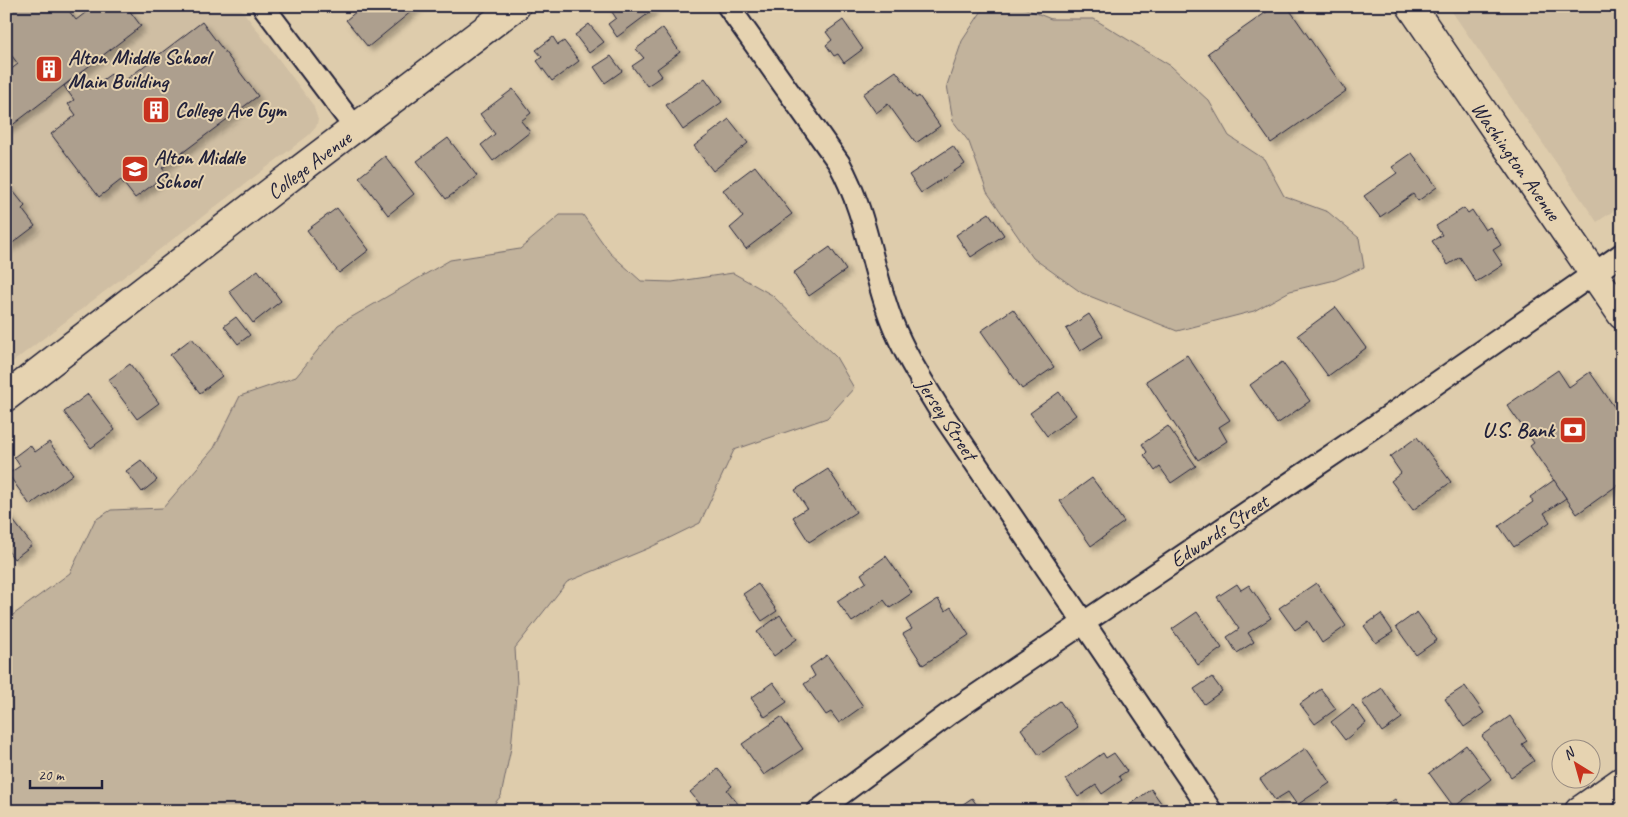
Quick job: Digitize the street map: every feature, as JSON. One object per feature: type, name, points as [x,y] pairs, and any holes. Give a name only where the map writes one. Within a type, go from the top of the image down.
[{"type":"main road","name":"College Avenue","points":[[6,397],[302,168],[516,6]]},
{"type":"main road","name":"Washington Avenue","points":[[1411,6],[1622,315]]},
{"type":"main road","points":[[1579,811],[1622,781]]},
{"type":"street","points":[[263,6],[356,129]]},
{"type":"street","name":"Jersey Street","points":[[728,6],[839,163],[848,180],[863,217],[891,321],[908,357],[939,409],[1211,811]]},
{"type":"street","name":"Edwards Street","points":[[818,811],[950,713],[1387,418],[1622,254]]},
{"type":"shaded area","name":"Alton Middle School","points":[[6,6],[239,6],[313,105],[318,120],[316,127],[309,135],[6,367]]},
{"type":"shaded area","points":[[995,6],[1019,6],[1051,19],[1094,19],[1171,66],[1209,101],[1229,136],[1264,159],[1284,196],[1328,212],[1359,238],[1364,267],[1335,280],[1290,291],[1254,311],[1177,331],[1082,293],[1033,258],[987,192],[969,142],[953,121],[947,85],[962,41],[983,9]]},
{"type":"shaded area","points":[[1448,6],[1622,6],[1622,205],[1597,222]]},
{"type":"shaded area","points":[[560,215],[583,215],[610,253],[641,281],[672,282],[733,273],[772,295],[836,357],[854,388],[827,418],[734,450],[700,523],[649,548],[567,582],[515,648],[517,684],[511,748],[501,796],[488,811],[6,811],[6,620],[70,573],[95,520],[111,510],[163,508],[214,448],[240,396],[296,377],[338,325],[450,260],[520,249]]},
{"type":"building","name":"Alton Middle School Main Building","points":[[6,6],[65,6],[76,20],[94,6],[126,6],[141,26],[6,130],[6,73],[18,64],[12,56],[6,61]]},
{"type":"building","points":[[363,6],[418,6],[368,47],[346,20]]},
{"type":"building","points":[[608,6],[650,6],[653,10],[617,37],[608,24],[616,18]]},
{"type":"building","points":[[1275,6],[1287,6],[1346,91],[1271,143],[1208,53]]},
{"type":"building","points":[[843,20],[863,49],[844,63],[838,54],[834,56],[826,45],[832,40],[826,32]]},
{"type":"building","name":"College Ave Gym","points":[[202,22],[258,96],[162,168],[167,174],[135,198],[121,180],[99,197],[51,134],[76,115],[68,104],[74,100],[64,86],[79,74],[90,89],[111,74],[119,85]]},
{"type":"building","points":[[589,24],[604,42],[589,53],[575,35]]},
{"type":"building","points":[[663,28],[680,52],[657,69],[662,76],[647,86],[632,66],[644,58],[636,49]]},
{"type":"building","points":[[553,37],[558,45],[564,41],[579,61],[552,81],[537,61],[542,57],[536,50]]},
{"type":"building","points":[[611,56],[622,71],[605,83],[594,67]]},
{"type":"building","points":[[896,71],[916,98],[919,96],[940,126],[916,143],[888,104],[876,113],[863,94]]},
{"type":"building","points":[[705,78],[722,102],[683,130],[666,105]]},
{"type":"building","points":[[513,89],[531,113],[521,121],[530,132],[493,161],[481,145],[495,134],[480,114]]},
{"type":"building","points":[[729,119],[748,143],[713,171],[694,146]]},
{"type":"building","points":[[448,138],[477,176],[446,199],[417,161]]},
{"type":"building","points":[[953,146],[965,164],[921,193],[909,175]]},
{"type":"building","points":[[1412,153],[1437,187],[1418,201],[1413,194],[1380,217],[1364,196],[1397,173],[1392,167]]},
{"type":"building","points":[[385,156],[414,194],[388,215],[359,177]]},
{"type":"building","points":[[755,166],[792,214],[746,249],[730,228],[743,217],[723,190]]},
{"type":"building","points":[[6,182],[25,206],[22,209],[35,226],[6,248]]},
{"type":"building","points":[[337,208],[369,250],[339,273],[307,230]]},
{"type":"building","points":[[1464,208],[1468,213],[1472,210],[1485,230],[1490,227],[1501,245],[1493,250],[1503,265],[1476,282],[1460,257],[1448,265],[1432,241],[1442,235],[1436,226]]},
{"type":"building","points":[[989,213],[1004,235],[971,257],[956,235]]},
{"type":"building","points":[[830,247],[846,270],[809,296],[793,273]]},
{"type":"building","points":[[258,270],[281,301],[253,323],[229,291]]},
{"type":"building","points":[[1336,307],[1366,348],[1328,376],[1298,335]]},
{"type":"building","points":[[1013,309],[1054,367],[1022,389],[981,331]]},
{"type":"building","points":[[1089,314],[1103,336],[1080,351],[1066,329]]},
{"type":"building","points":[[236,317],[250,335],[238,344],[224,326]]},
{"type":"building","points":[[192,338],[222,376],[200,393],[170,355]]},
{"type":"building","points":[[1187,355],[1230,420],[1219,427],[1227,441],[1198,460],[1146,381]]},
{"type":"building","points":[[1282,362],[1310,401],[1277,424],[1250,385]]},
{"type":"building","points":[[130,364],[159,403],[137,419],[108,380]]},
{"type":"building","name":"U.S. Bank","points":[[1558,370],[1569,387],[1590,372],[1622,418],[1622,482],[1577,514],[1530,446],[1534,443],[1507,405]]},
{"type":"building","points":[[1059,392],[1076,415],[1047,436],[1030,413]]},
{"type":"building","points":[[88,394],[115,430],[91,448],[64,412]]},
{"type":"building","points":[[1168,426],[1196,466],[1171,483],[1160,467],[1155,471],[1144,455],[1147,452],[1142,444]]},
{"type":"building","points":[[1417,437],[1451,482],[1413,510],[1391,481],[1401,473],[1390,457]]},
{"type":"building","points":[[49,442],[73,474],[30,505],[8,474],[20,466],[14,457],[30,445],[35,452]]},
{"type":"building","points":[[141,460],[157,480],[142,492],[126,471]]},
{"type":"building","points":[[828,469],[856,512],[809,542],[793,517],[807,508],[795,490]]},
{"type":"building","points":[[1092,478],[1124,522],[1091,546],[1060,501]]},
{"type":"building","points":[[1554,480],[1566,498],[1544,513],[1550,522],[1514,547],[1499,526],[1533,502],[1530,497]]},
{"type":"building","points":[[6,511],[32,545],[14,559],[6,548]]},
{"type":"building","points":[[886,556],[912,593],[890,608],[884,600],[852,622],[837,601],[866,582],[861,574]]},
{"type":"building","points":[[1316,583],[1346,626],[1322,643],[1308,621],[1295,630],[1279,608]]},
{"type":"building","points":[[758,584],[777,611],[762,621],[743,594]]},
{"type":"building","points":[[1237,584],[1241,590],[1249,585],[1271,618],[1248,633],[1254,642],[1237,653],[1227,637],[1239,629],[1217,597]]},
{"type":"building","points":[[938,599],[945,611],[951,607],[969,635],[923,665],[903,634],[912,629],[906,620]]},
{"type":"building","points":[[1197,612],[1222,648],[1198,665],[1172,629]]},
{"type":"building","points":[[1417,612],[1437,640],[1416,655],[1396,627]]},
{"type":"building","points":[[1381,614],[1393,632],[1376,643],[1364,626]]},
{"type":"building","points":[[780,615],[797,639],[774,656],[757,632]]},
{"type":"building","points":[[827,655],[863,706],[839,723],[831,712],[826,715],[804,684],[815,676],[810,667]]},
{"type":"building","points":[[1212,677],[1222,691],[1204,704],[1194,689]]},
{"type":"building","points":[[773,682],[787,702],[765,717],[751,698]]},
{"type":"building","points":[[1465,686],[1484,713],[1464,727],[1445,699]]},
{"type":"building","points":[[1382,688],[1402,718],[1382,732],[1362,702]]},
{"type":"building","points":[[1321,689],[1336,709],[1315,724],[1300,704]]},
{"type":"building","points":[[1060,701],[1078,727],[1039,755],[1021,729]]},
{"type":"building","points":[[1353,705],[1366,723],[1345,740],[1331,722]]},
{"type":"building","points":[[1510,716],[1527,741],[1522,744],[1534,761],[1511,777],[1482,736]]},
{"type":"building","points":[[781,717],[803,749],[764,775],[742,744]]},
{"type":"building","points":[[1466,745],[1491,779],[1454,807],[1429,773]]},
{"type":"building","points":[[1306,748],[1330,783],[1297,805],[1288,792],[1275,800],[1260,779]]},
{"type":"building","points":[[1103,753],[1106,758],[1114,753],[1127,771],[1119,776],[1122,780],[1102,794],[1096,785],[1078,797],[1066,779]]},
{"type":"building","points":[[718,769],[732,786],[727,790],[742,809],[740,811],[706,811],[690,792]]},
{"type":"building","points":[[1151,789],[1167,811],[1122,811]]},
{"type":"building","points":[[972,798],[981,811],[953,811]]},
{"type":"building","points":[[1395,799],[1403,811],[1377,811]]},
{"type":"place","name":"Alton Middle School Main Building","points":[[49,69]]},
{"type":"place","name":"College Ave Gym","points":[[156,110]]},
{"type":"place","name":"Alton Middle School","points":[[135,169]]},
{"type":"place","name":"U.S. Bank","points":[[1573,430]]}]
